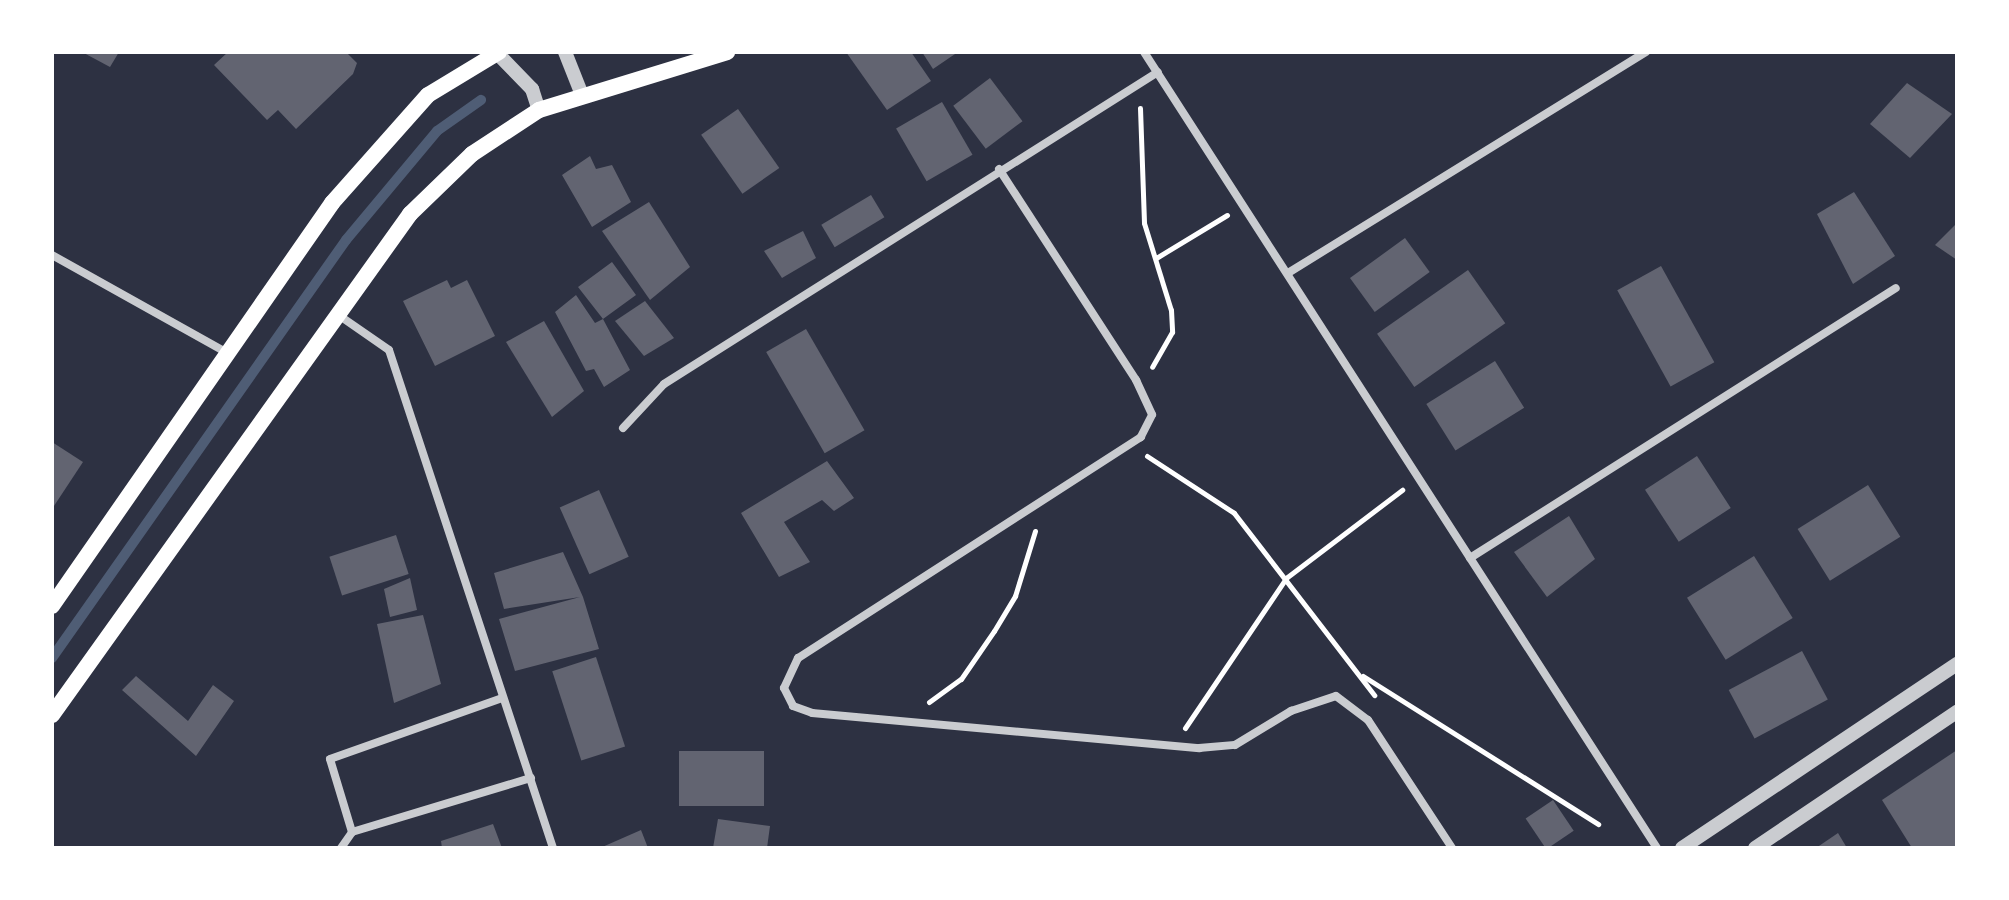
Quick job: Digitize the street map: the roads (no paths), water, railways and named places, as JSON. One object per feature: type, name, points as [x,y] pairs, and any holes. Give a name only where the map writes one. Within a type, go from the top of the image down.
[{"type":"main road","points":[[52,606],[332,203],[386,138],[428,95],[497,52]]},
{"type":"main road","points":[[52,715],[410,214],[472,154],[539,110],[582,95],[677,72],[727,52]]},
{"type":"street","points":[[497,52],[532,89],[539,110]]},
{"type":"street","points":[[565,52],[582,95]]},
{"type":"street","points":[[1144,52],[1657,848]]},
{"type":"street","points":[[1288,273],[1646,52]]},
{"type":"street","points":[[623,428],[664,384],[999,169],[1158,72]]},
{"type":"street","points":[[999,169],[1136,380],[1152,415],[1141,437],[798,658],[788,672],[784,688],[793,706],[812,713],[1175,746],[1235,745],[1291,711],[1336,696],[1368,720],[1452,848]]},
{"type":"street","points":[[52,255],[227,353]]},
{"type":"street","points":[[1470,558],[1896,288]]},
{"type":"street","points":[[336,314],[389,350],[553,848]]},
{"type":"street","points":[[1682,848],[1957,664]]},
{"type":"street","points":[[352,832],[330,759],[502,698]]},
{"type":"street","points":[[1755,848],[1957,712]]},
{"type":"street","points":[[341,848],[352,832],[531,778]]},
{"type":"waterway","points":[[52,658],[346,240],[437,131],[481,100]]}]
